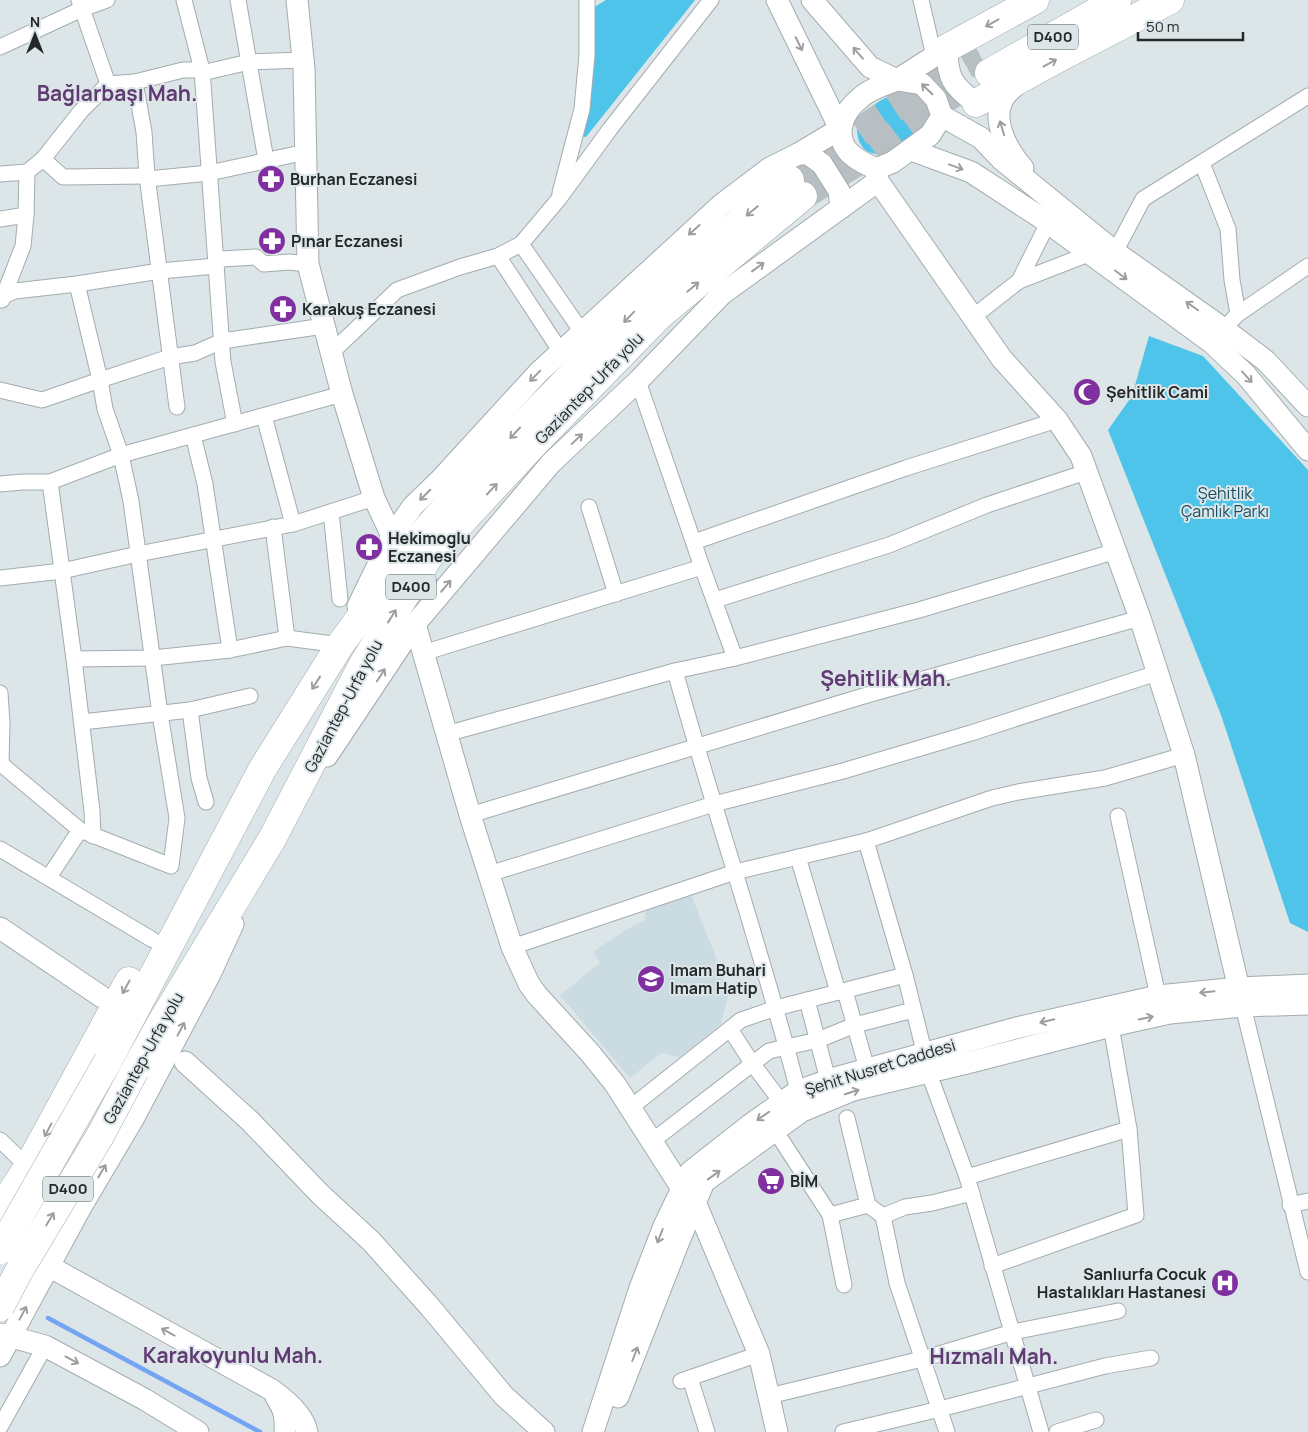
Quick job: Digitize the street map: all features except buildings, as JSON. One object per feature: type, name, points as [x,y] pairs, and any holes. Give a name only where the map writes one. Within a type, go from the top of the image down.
[{"type":"highway","points":[[941,52],[1035,0]]},
{"type":"highway","name":"D400","points":[[1085,0],[985,65],[1118,0]]},
{"type":"highway","points":[[976,103],[1170,0]]},
{"type":"highway","name":"Gaziantep-Urfa yolu","points":[[0,1250],[108,1061],[264,768],[340,644],[432,523],[646,299],[797,188],[660,315],[533,445],[428,558],[363,664],[272,839],[161,1023],[100,1136],[0,1307]]},
{"type":"highway","points":[[0,1210],[28,1167],[75,1078],[193,872],[264,768]]},
{"type":"street","points":[[0,46],[80,5],[107,0]]},
{"type":"street","points":[[184,0],[202,72],[223,362],[235,424]]},
{"type":"street","points":[[238,0],[266,160]]},
{"type":"street","points":[[297,0],[303,60],[308,264],[342,394],[374,498],[392,536]]},
{"type":"street","points":[[558,200],[582,109],[587,55],[587,0]]},
{"type":"street","points":[[331,353],[397,290],[460,267],[498,256],[521,244],[558,200],[610,129],[710,0]]},
{"type":"street","points":[[777,0],[840,129],[846,149],[877,175],[1002,359],[1057,420],[1081,456],[1140,618],[1184,755],[1290,1206],[1308,1272]]},
{"type":"street","points":[[812,0],[870,68],[897,80],[922,84],[936,99],[942,116],[981,138],[1091,253],[1225,328]]},
{"type":"street","points":[[0,1356],[5,1335],[49,1265],[132,1121],[185,1022],[210,974],[272,839],[415,624],[551,463],[638,381],[722,294],[841,208],[877,175],[930,135],[942,116],[976,103],[955,85],[921,0]]},
{"type":"street","points":[[80,5],[108,84]]},
{"type":"street","points":[[74,658],[153,658],[230,650],[287,638],[340,644],[392,536],[413,506],[440,480],[539,372],[721,205],[770,168],[840,129],[846,113],[859,98],[877,87],[897,80],[941,52]]},
{"type":"street","points":[[0,174],[27,172],[42,159],[81,111],[108,84],[135,82],[183,70],[202,72],[249,62],[303,60]]},
{"type":"street","points":[[1026,76],[1004,96],[1000,106],[999,125],[1014,158],[1054,216]]},
{"type":"street","points":[[135,82],[144,132],[147,178],[177,407]]},
{"type":"street","points":[[1114,252],[1143,199],[1308,96]]},
{"type":"street","points":[[911,150],[971,172],[1054,216],[1114,252],[1225,328],[1266,361],[1306,400]]},
{"type":"street","points":[[42,159],[64,177],[147,178],[209,173],[306,152]]},
{"type":"street","points":[[798,154],[808,154],[822,164],[839,191],[841,208]]},
{"type":"street","points":[[1202,163],[1228,229],[1232,280],[1225,328],[1246,375],[1308,450]]},
{"type":"street","points":[[2,300],[23,246],[27,172]]},
{"type":"street","points":[[0,219],[26,215]]},
{"type":"street","points":[[1020,281],[1054,216]]},
{"type":"street","points":[[521,244],[582,332]]},
{"type":"street","points":[[973,317],[1020,281],[1091,253],[1114,252]]},
{"type":"street","points":[[498,256],[561,352]]},
{"type":"street","points":[[2,300],[15,290],[76,284],[160,271],[216,266],[221,259],[256,257],[264,264],[289,262],[308,264]]},
{"type":"street","points":[[1225,328],[1308,266]]},
{"type":"street","points":[[0,693],[2,723],[0,764],[87,833],[171,866],[177,818],[160,714],[131,502],[121,455],[105,409],[100,380],[76,284]]},
{"type":"street","points":[[0,390],[42,400],[170,358],[195,353],[222,341],[324,326]]},
{"type":"street","points":[[638,381],[735,658]]},
{"type":"street","points":[[0,484],[50,482],[121,455],[342,394]]},
{"type":"street","points":[[264,416],[293,524]]},
{"type":"street","points":[[694,542],[906,468],[1057,420]]},
{"type":"street","points":[[194,435],[205,484],[230,650]]},
{"type":"street","points":[[715,600],[889,545],[987,505],[1086,472]]},
{"type":"street","points":[[49,877],[87,833],[92,811],[74,658],[50,482]]},
{"type":"street","points":[[0,578],[62,572],[138,554],[293,524],[374,498]]},
{"type":"street","points":[[589,507],[616,594]]},
{"type":"street","points":[[330,512],[340,599]]},
{"type":"street","points":[[273,527],[287,638]]},
{"type":"street","points":[[446,734],[675,671],[735,658],[919,610],[1116,551]]},
{"type":"street","points":[[423,653],[702,567]]},
{"type":"street","points":[[470,815],[867,695],[1140,618]]},
{"type":"street","points":[[415,624],[470,815],[512,947],[529,984],[615,1084],[651,1142],[688,1195],[759,1354],[777,1432]]},
{"type":"street","points":[[675,671],[696,747],[787,1047],[790,1097]]},
{"type":"street","points":[[489,874],[714,804],[870,763],[970,733],[1157,672]]},
{"type":"street","points":[[82,722],[190,710],[250,696]]},
{"type":"street","points":[[190,710],[199,778],[206,802]]},
{"type":"street","points":[[512,947],[735,872],[866,840],[992,798],[1105,778],[1184,755]]},
{"type":"street","points":[[1118,816],[1158,996]]},
{"type":"street","points":[[866,840],[928,1063],[972,1193],[1013,1332],[1027,1387],[1042,1432]]},
{"type":"street","points":[[0,849],[153,940]]},
{"type":"street","points":[[798,857],[842,992],[855,1025],[866,1069]]},
{"type":"street","points":[[0,928],[102,997]]},
{"type":"street","points":[[630,1108],[741,1020],[776,1008],[905,975]]},
{"type":"street","name":"Şehit Nusret Caddesi","points":[[605,1432],[688,1195],[690,1172],[790,1097],[828,1080],[866,1069],[928,1063],[1111,1026],[1241,997],[1308,985]]},
{"type":"street","name":"Şehit Nusret Caddesi","points":[[593,1432],[629,1319],[664,1226],[688,1195],[802,1111],[1016,1028],[1158,996],[1241,997],[1308,1004]]},
{"type":"street","points":[[807,1000],[828,1080]]},
{"type":"street","points":[[651,1142],[769,1051],[818,1040],[855,1025],[913,1010]]},
{"type":"street","points":[[992,1266],[1136,1215],[1130,1129],[1111,1026]]},
{"type":"street","points":[[730,1029],[752,1063],[790,1097]]},
{"type":"street","points":[[185,1062],[250,1121],[320,1194],[371,1241],[430,1306],[504,1396],[544,1432]]},
{"type":"street","points":[[847,1118],[868,1205],[883,1216],[897,1283],[947,1432]]},
{"type":"street","points":[[967,1177],[1130,1129]]},
{"type":"street","points":[[0,1140],[28,1167]]},
{"type":"street","points":[[782,1141],[830,1215],[844,1286]]},
{"type":"street","points":[[883,1216],[905,1207],[932,1203],[972,1193]]},
{"type":"street","points":[[1290,1206],[1308,1201]]},
{"type":"street","points":[[830,1215],[868,1205]]},
{"type":"street","points":[[0,1241],[49,1265],[272,1390],[282,1397],[300,1416],[307,1430]]},
{"type":"street","points":[[769,1396],[922,1359],[1013,1332],[1118,1311]]},
{"type":"street","points":[[5,1335],[45,1346],[144,1399],[198,1432]]},
{"type":"street","points":[[0,1427],[45,1346]]},
{"type":"street","points":[[707,1432],[685,1379],[759,1354]]},
{"type":"street","points":[[844,1432],[1105,1366],[1151,1358]]},
{"type":"street","points":[[272,1390],[284,1409],[285,1426]]},
{"type":"street","points":[[1057,1432],[1096,1420]]},
{"type":"shaded area","name":"Imam Buhari Imam Hatip","points":[[689,890],[715,955],[728,996],[721,1024],[680,1057],[661,1053],[630,1078],[560,995],[600,963],[593,952],[624,931],[645,920],[646,904]]},
{"type":"green space","points":[[606,0],[695,0],[586,137],[578,136],[591,9]]},
{"type":"green space","points":[[911,91],[921,97],[926,110],[923,124],[912,137],[898,147],[883,153],[869,152],[860,143],[857,122],[881,100],[894,94]]},
{"type":"green space","name":"Şehitlik Çamlık Parkı","points":[[1149,336],[1203,356],[1308,470],[1308,932],[1290,923],[1221,715],[1108,430],[1132,396]]},
{"type":"waterway","points":[[48,1318],[260,1432]]},
{"type":"tunnel","points":[[790,180],[907,100],[981,57]]},
{"type":"tunnel","points":[[803,196],[859,161],[933,106],[983,76]]},
{"type":"place","name":"Burhan Eczanesi","points":[[271,179]]},
{"type":"place","name":"Pınar Eczanesi","points":[[272,241]]},
{"type":"place","name":"Karakuş Eczanesi","points":[[283,309]]},
{"type":"place","name":"Şehitlik Cami","points":[[1087,392]]},
{"type":"place","name":"Hekimoglu Eczanesi","points":[[369,547]]},
{"type":"place","name":"Imam Buhari Imam Hatip","points":[[651,979]]},
{"type":"place","name":"BİM","points":[[771,1181]]},
{"type":"place","name":"Sanlıurfa Cocuk Hastalıkları Hastanesi","points":[[1225,1283]]},
{"type":"district","name":"Bağlarbaşı Mah.","points":[[117,94]]},
{"type":"district","name":"Şehitlik Mah.","points":[[886,679]]},
{"type":"district","name":"Karakoyunlu Mah.","points":[[233,1356]]},
{"type":"district","name":"Hızmalı Mah.","points":[[994,1357]]}]
